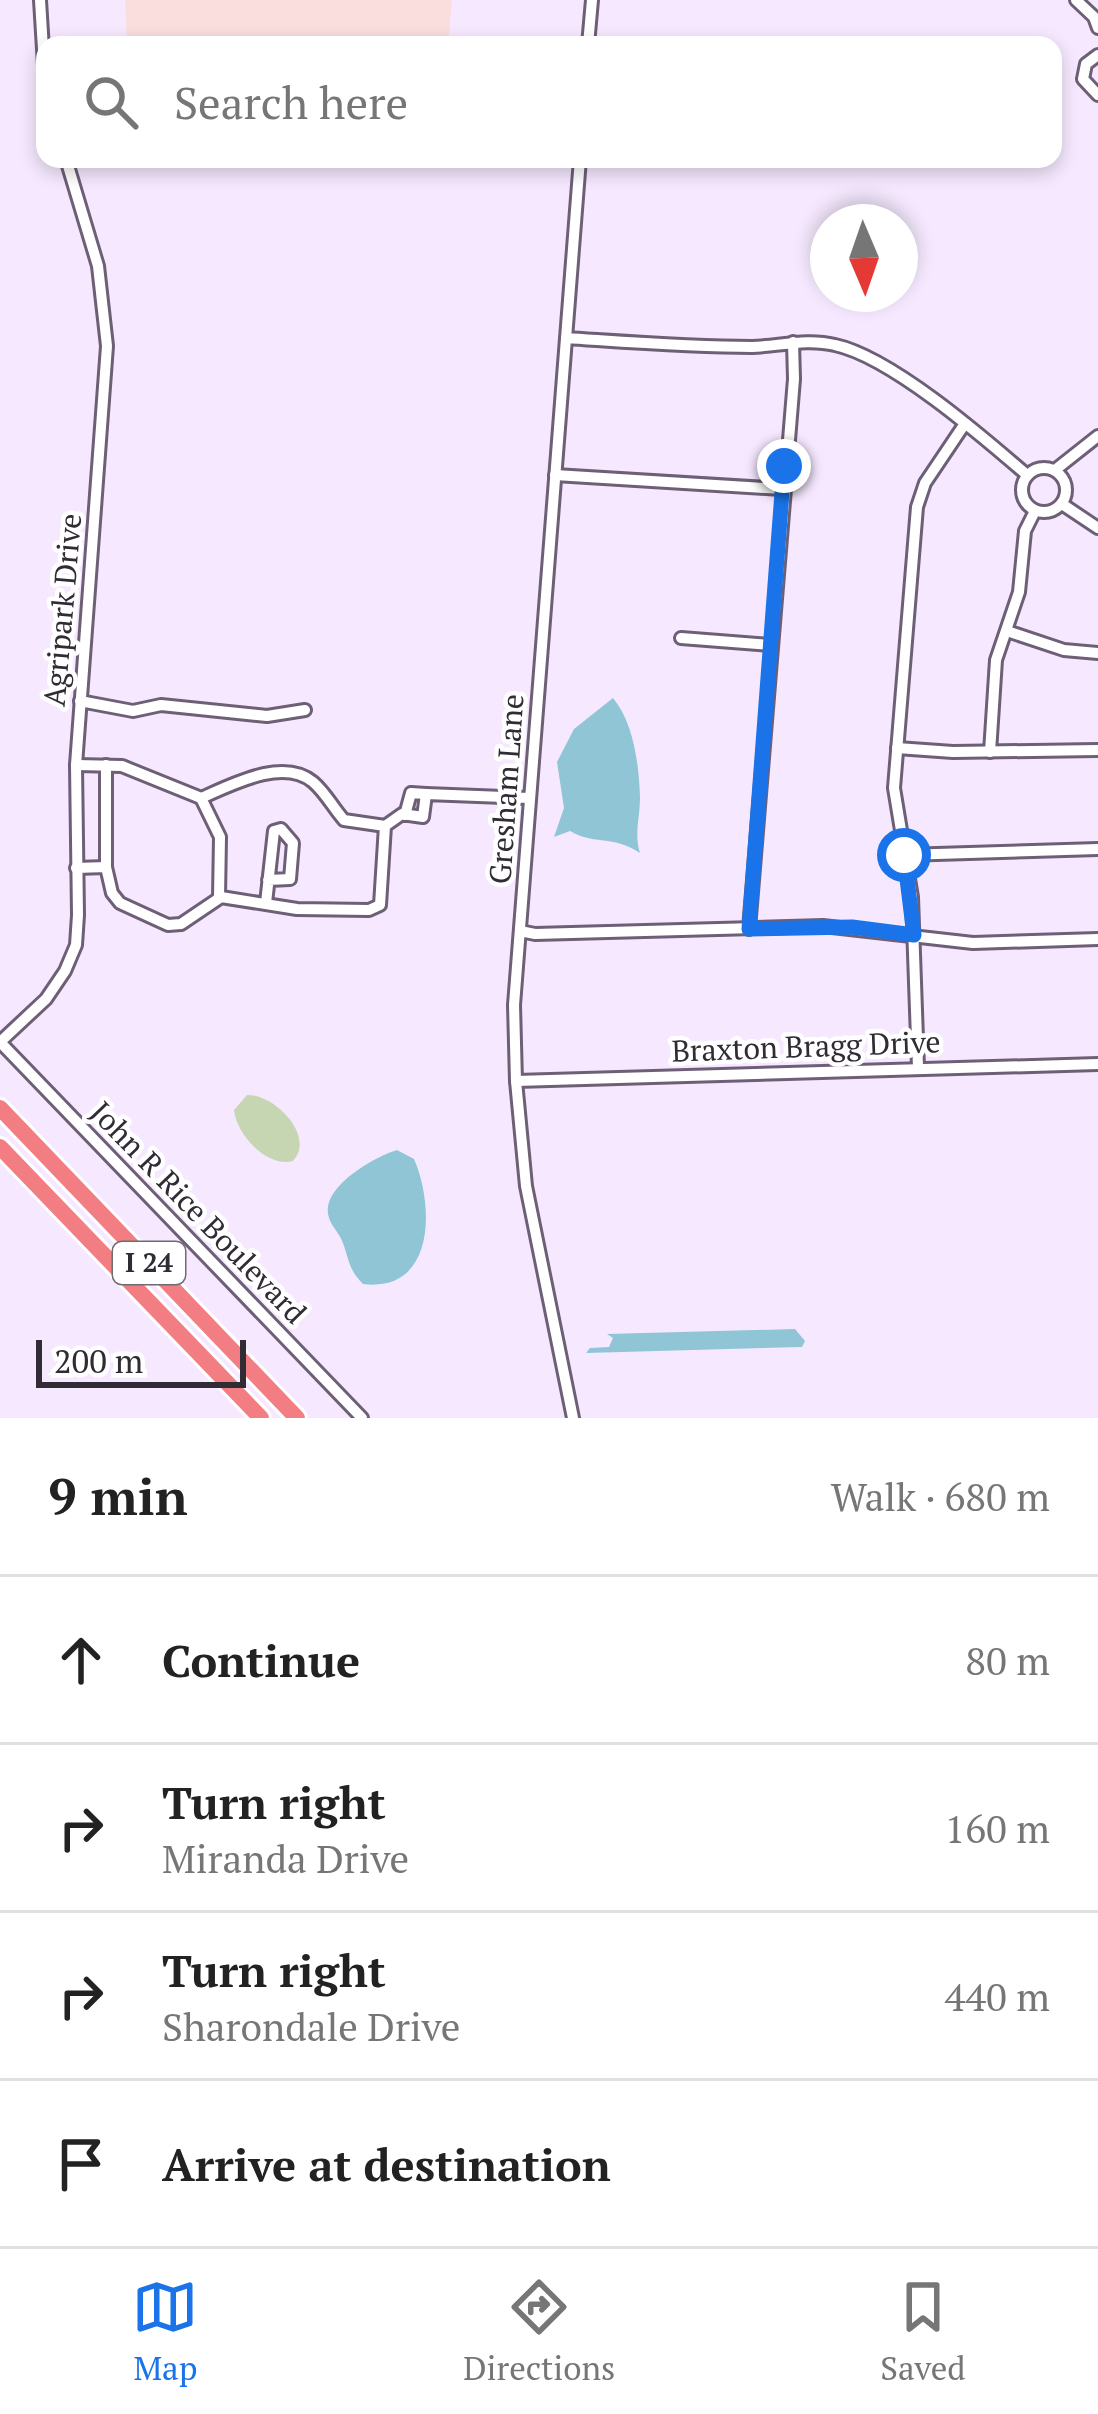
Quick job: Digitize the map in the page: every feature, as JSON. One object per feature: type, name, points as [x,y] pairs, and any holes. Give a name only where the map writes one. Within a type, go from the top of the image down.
[{"type":"highway","name":"I 24","points":[[0,1108],[297,1418]]},
{"type":"highway","name":"I 24","points":[[0,1147],[261,1418]]},
{"type":"street","points":[[40,0],[42,36]]},
{"type":"street","points":[[589,36],[592,0]]},
{"type":"street","points":[[1076,0],[1094,17],[1098,28]]},
{"type":"street","points":[[1098,55],[1086,64],[1083,79],[1098,95]]},
{"type":"street","name":"Agripark Drive","points":[[0,1042],[46,999],[76,945],[76,765],[107,346],[98,266],[73,168]]},
{"type":"street","name":"Gresham Lane","points":[[573,1418],[526,1186],[514,1005],[579,168]]},
{"type":"street","points":[[566,338],[734,346],[837,345],[910,384],[1027,475]]},
{"type":"street","points":[[749,929],[794,342]]},
{"type":"street","points":[[918,1067],[914,935],[895,811],[897,748],[917,507],[926,483],[964,425]]},
{"type":"street","points":[[1055,470],[1098,436]]},
{"type":"street","points":[[1042,467],[1055,470],[1066,484],[1062,504],[1048,512],[1034,511],[1022,496],[1027,475],[1042,467]]},
{"type":"street","points":[[556,476],[782,489]]},
{"type":"street","points":[[1062,504],[1098,529]]},
{"type":"street","points":[[990,752],[994,670],[1019,592],[1023,546],[1034,511]]},
{"type":"street","points":[[1007,631],[1064,650],[1098,653]]},
{"type":"street","points":[[681,638],[770,645]]},
{"type":"street","points":[[80,701],[133,711],[161,704],[267,716],[304,710]]},
{"type":"street","points":[[897,748],[1098,750]]},
{"type":"street","points":[[76,765],[129,768],[201,797],[262,775],[301,775],[315,783],[344,820],[386,826],[405,815],[423,817],[426,794]]},
{"type":"street","points":[[106,765],[106,867],[112,893],[120,903],[168,925],[181,924],[219,898],[326,911],[375,909],[380,905],[386,826]]},
{"type":"street","points":[[405,815],[411,793],[530,798]]},
{"type":"street","points":[[201,797],[220,837],[219,898]]},
{"type":"street","points":[[266,903],[268,880],[274,831],[281,829],[293,843],[290,879],[268,880]]},
{"type":"street","points":[[904,855],[1098,849]]},
{"type":"street","points":[[76,868],[106,867]]},
{"type":"street","points":[[520,931],[852,927],[973,943],[1098,939]]},
{"type":"street","name":"John R Rice Boulevard","points":[[0,1042],[362,1418]]},
{"type":"street","name":"Braxton Bragg Drive","points":[[516,1081],[1098,1064]]},
{"type":"shaded area","points":[[125,0],[452,0],[449,36],[127,36]]},
{"type":"green space","points":[[247,1095],[269,1101],[289,1118],[299,1140],[293,1161],[263,1154],[240,1129],[234,1110]]},
{"type":"water","points":[[613,698],[631,732],[637,759],[640,853],[570,831],[554,837],[564,808],[557,762],[574,729]]},
{"type":"water","points":[[397,1150],[414,1159],[421,1178],[426,1221],[423,1242],[405,1275],[387,1283],[363,1284],[330,1221],[328,1207],[351,1175]]},
{"type":"water","points":[[795,1329],[805,1341],[802,1347],[586,1353],[590,1348],[609,1347],[613,1338],[607,1334]]},
{"type":"route","points":[[784,466],[749,929],[852,927],[914,935],[904,855]]}]
